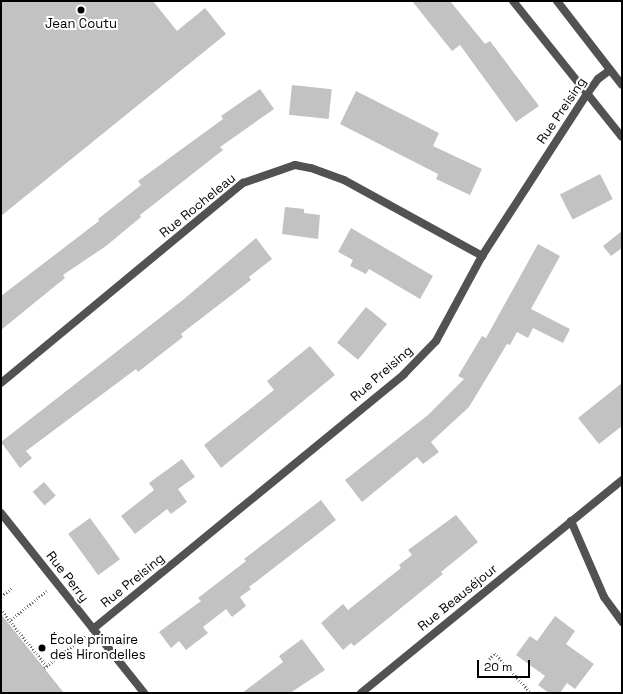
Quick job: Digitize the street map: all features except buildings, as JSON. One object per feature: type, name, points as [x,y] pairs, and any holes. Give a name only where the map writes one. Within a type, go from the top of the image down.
[{"type":"street","points":[[513,1],[622,138]]},
{"type":"street","points":[[557,1],[622,85]]},
{"type":"street","name":"Rue Preising","points":[[93,629],[404,374],[436,340],[482,256],[587,94],[598,80],[610,70]]},
{"type":"street","name":"Rue Rocheleau","points":[[1,383],[243,183],[295,165],[311,168],[344,180],[482,256]]},
{"type":"street","name":"Rue Beauséjour","points":[[361,693],[622,480]]},
{"type":"street","name":"Rue Perry","points":[[1,513],[144,693]]},
{"type":"street","points":[[571,521],[604,597],[622,622]]},
{"type":"path","points":[[10,621],[57,583]]},
{"type":"path","points":[[1,596],[12,588]]},
{"type":"path","points":[[1,609],[46,667],[93,629]]},
{"type":"path","points":[[488,659],[495,654],[531,693]]},
{"type":"place","name":"Jean Coutu","points":[[81,10]]},
{"type":"place","name":"École primaire des Hirondelles","points":[[42,648]]}]
